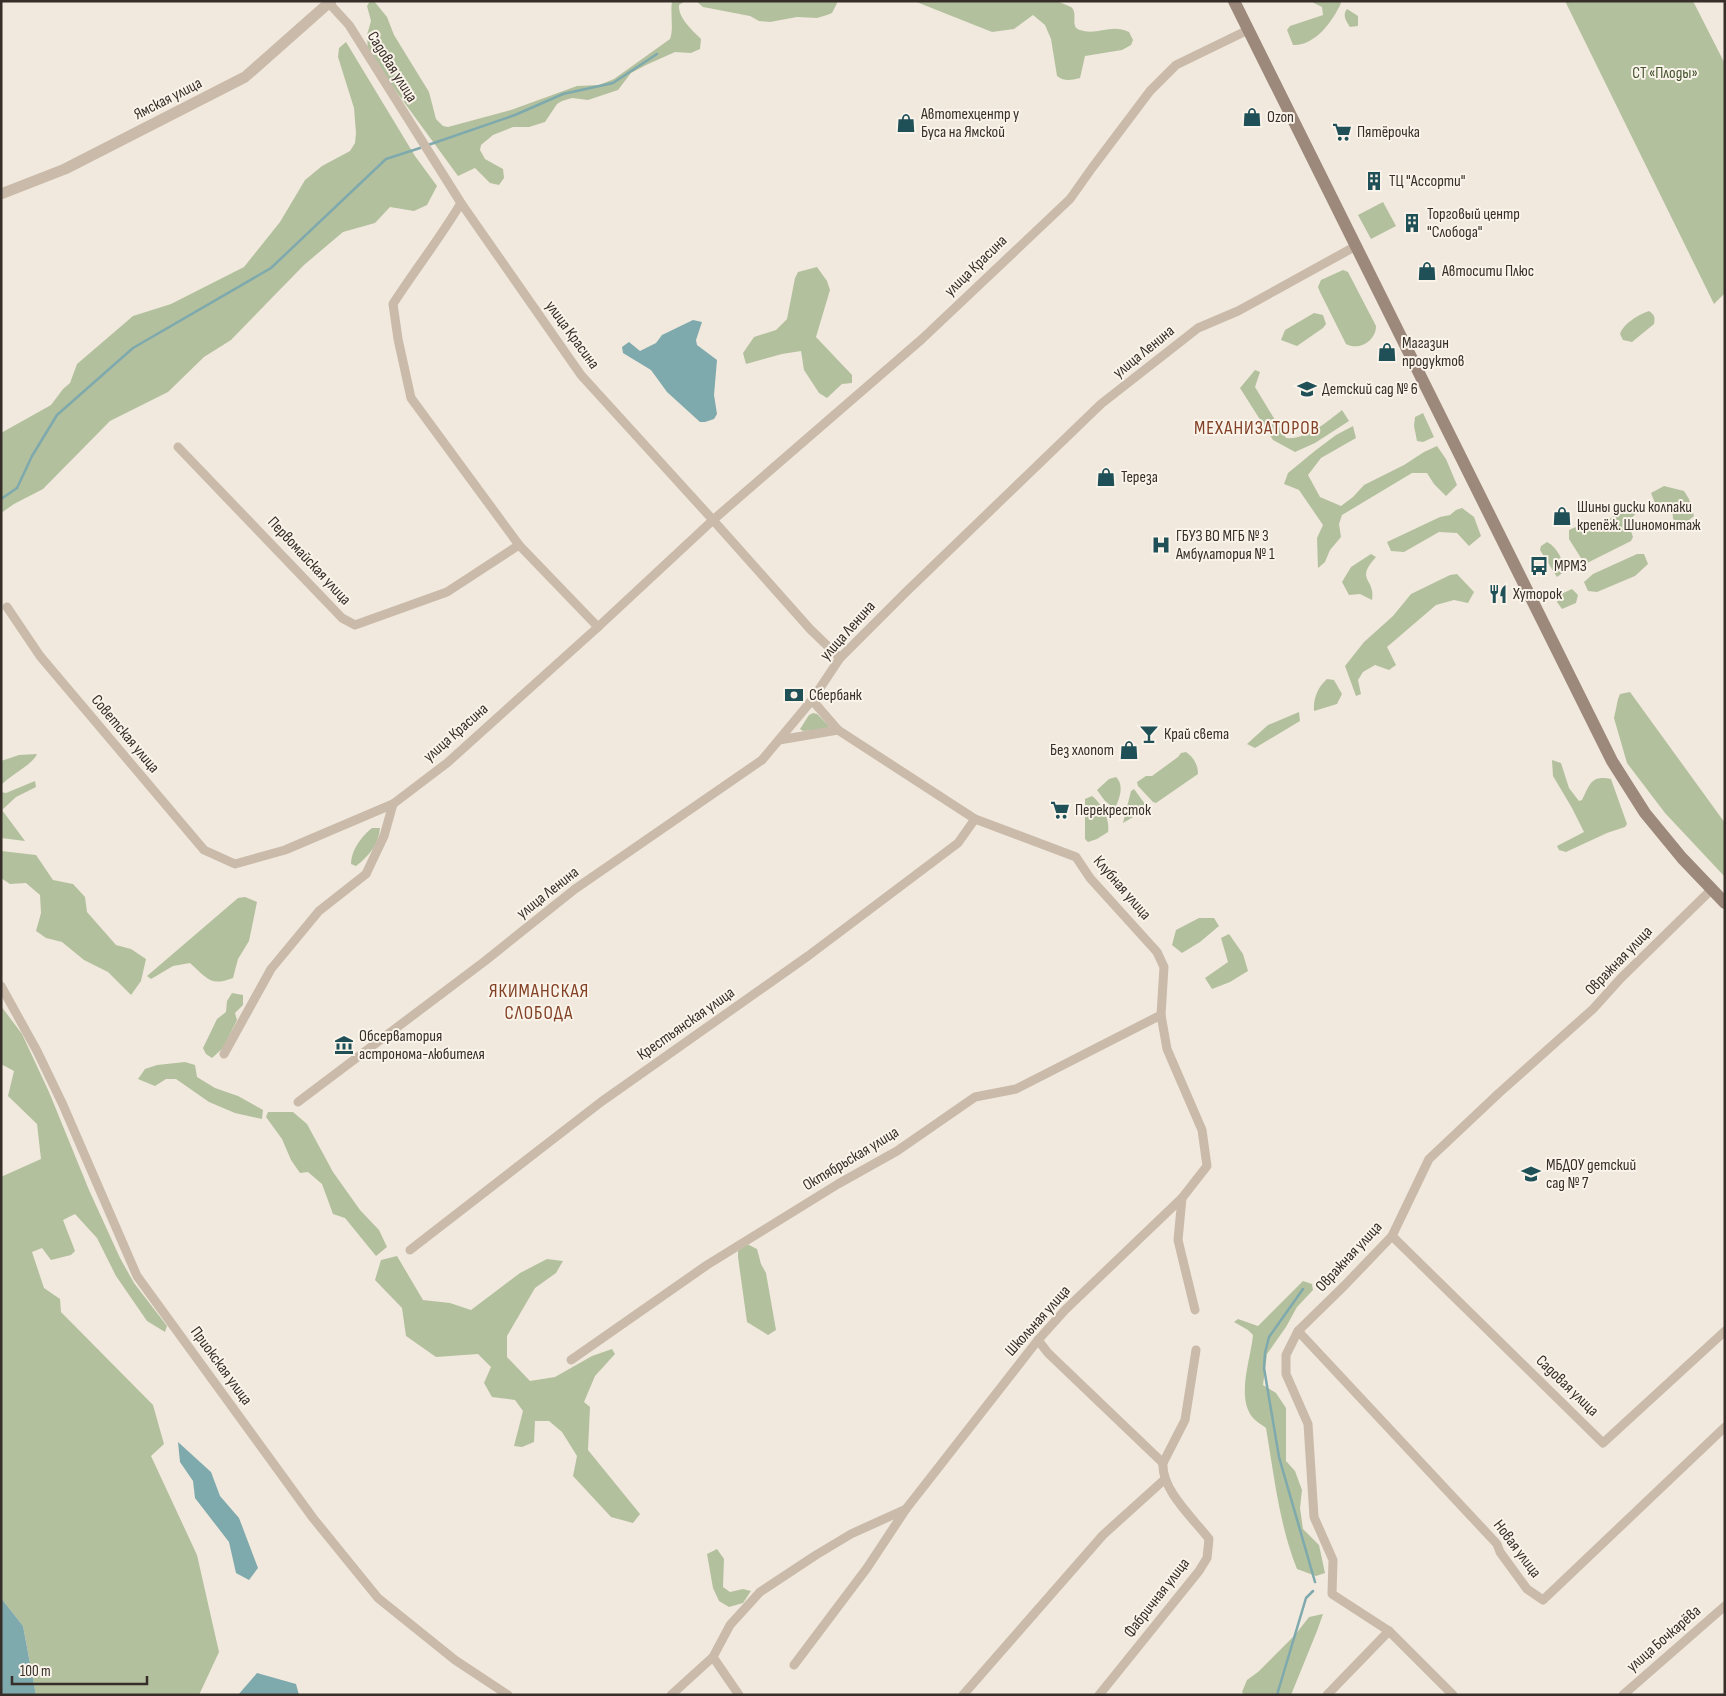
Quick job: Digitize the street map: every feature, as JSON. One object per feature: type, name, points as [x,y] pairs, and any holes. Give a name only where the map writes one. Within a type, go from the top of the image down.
[{"type":"main road","points":[[1234,1],[1612,761],[1645,812],[1682,858],[1725,903]]},
{"type":"street","name":"Садовая улица","points":[[329,2],[349,25],[427,152]]},
{"type":"street","name":"Ямская улица","points":[[1,194],[65,169],[245,77],[329,2]]},
{"type":"street","name":"улица Красина","points":[[235,864],[285,850],[393,804],[447,763],[713,520],[922,339],[1070,199],[1150,90],[1176,65],[1248,30]]},
{"type":"street","name":"улица Красина","points":[[427,152],[581,375],[810,629],[840,658]]},
{"type":"street","points":[[461,203],[392,304],[411,398],[519,545],[598,627]]},
{"type":"street","name":"улица Ленина","points":[[298,1102],[485,961],[575,889],[762,760],[812,700],[840,658],[1101,404],[1198,328],[1238,311],[1356,246]]},
{"type":"street","name":"Первомайская улица","points":[[178,447],[342,618],[355,625],[447,592],[519,545]]},
{"type":"street","name":"Советская улица","points":[[7,607],[40,656],[204,850],[235,864]]},
{"type":"street","name":"Клубная улица","points":[[812,700],[838,730],[975,819],[1076,857],[1090,878],[1158,952],[1164,967],[1161,1015],[1167,1049],[1202,1130],[1207,1166]]},
{"type":"street","points":[[779,740],[838,730]]},
{"type":"street","points":[[224,1054],[271,969],[319,912],[366,874],[384,836],[393,804]]},
{"type":"street","name":"Крестьянская улица","points":[[410,1250],[602,1102],[808,956],[958,843],[975,819]]},
{"type":"street","name":"Овражная улица","points":[[1389,1631],[1332,1594],[1333,1560],[1314,1517],[1308,1424],[1286,1374],[1286,1355],[1298,1331],[1392,1236],[1429,1159],[1593,1009],[1621,978],[1712,889]]},
{"type":"street","name":"Приокская улица","points":[[1,986],[37,1050],[137,1276],[313,1518],[378,1598],[455,1660],[508,1695]]},
{"type":"street","name":"Октябрьская улица","points":[[571,1360],[708,1265],[838,1184],[897,1151],[975,1097],[1016,1089],[1161,1015]]},
{"type":"street","name":"Школьная улица","points":[[794,1665],[867,1568],[906,1509],[1038,1340],[1065,1310],[1182,1198],[1207,1166]]},
{"type":"street","points":[[1182,1198],[1178,1240],[1195,1310]]},
{"type":"street","name":"Садовая улица","points":[[1392,1236],[1603,1443],[1725,1331]]},
{"type":"street","name":"Новая улица","points":[[1298,1331],[1497,1544],[1500,1552],[1527,1589],[1543,1600],[1725,1427]]},
{"type":"street","points":[[1038,1340],[1048,1353],[1164,1463]]},
{"type":"street","name":"Фабричная улица","points":[[1099,1695],[1199,1571],[1207,1558],[1209,1540],[1196,1521],[1186,1513],[1163,1474],[1164,1463],[1185,1420],[1196,1350]]},
{"type":"street","points":[[963,1695],[1103,1535],[1165,1479]]},
{"type":"street","name":"Школьная улица","points":[[671,1695],[713,1657],[730,1625],[760,1592],[851,1534],[906,1509]]},
{"type":"street","name":"улица Бочкарёва","points":[[1623,1695],[1725,1606]]},
{"type":"street","points":[[1327,1695],[1389,1631],[1453,1695]]},
{"type":"street","points":[[713,1657],[739,1695]]},
{"type":"green space","points":[[370,1],[374,1],[387,17],[394,35],[429,92],[436,119],[443,126],[448,127],[511,110],[577,86],[599,85],[614,79],[670,39],[672,31],[672,1],[685,1],[679,5],[679,10],[686,24],[701,39],[700,49],[691,53],[675,52],[646,65],[631,73],[618,90],[588,100],[572,98],[562,101],[557,104],[545,122],[529,127],[513,127],[493,135],[481,145],[480,150],[485,159],[503,169],[504,178],[499,185],[490,183],[475,168],[458,176],[368,53],[367,35],[371,21],[367,6]]},
{"type":"green space","points":[[696,1],[838,1],[832,13],[827,15],[817,18],[797,17],[770,22],[703,7]]},
{"type":"green space","points":[[914,1],[1057,1],[1071,7],[1074,13],[1075,26],[1080,30],[1092,32],[1110,29],[1122,30],[1129,32],[1133,40],[1131,45],[1122,50],[1085,56],[1080,78],[1065,80],[1057,76],[1051,39],[1045,25],[1033,15],[1014,29],[992,32]]},
{"type":"green space","points":[[1310,1],[1340,1],[1341,3],[1328,24],[1316,37],[1301,44],[1293,45],[1287,30],[1290,26],[1323,15],[1322,7]]},
{"type":"green space","name":"СТ «Плоды»","points":[[1565,1],[1693,1],[1725,64],[1725,293],[1714,304]]},
{"type":"green space","points":[[1347,9],[1358,16],[1358,26],[1350,27],[1345,16]]},
{"type":"green space","points":[[346,42],[415,156],[437,186],[427,205],[414,211],[390,207],[375,223],[343,232],[304,265],[231,340],[204,357],[168,392],[110,421],[43,489],[1,513],[1,433],[51,405],[70,383],[77,364],[133,316],[171,304],[244,267],[280,222],[305,180],[322,166],[350,151],[355,143],[356,133],[354,108],[338,57],[339,48]]},
{"type":"green space","points":[[1383,202],[1396,226],[1371,239],[1358,215]]},
{"type":"green space","points":[[817,267],[827,281],[830,290],[816,337],[852,375],[852,383],[842,384],[827,398],[819,393],[804,370],[801,351],[746,364],[743,353],[754,337],[776,330],[787,319],[795,278],[798,272]]},
{"type":"green space","points":[[1343,270],[1348,272],[1376,326],[1370,340],[1361,345],[1351,346],[1346,344],[1318,287],[1321,280]]},
{"type":"green space","points":[[1649,311],[1654,317],[1654,324],[1632,342],[1623,340],[1620,334],[1624,327],[1636,317]]},
{"type":"green space","points":[[1314,313],[1323,315],[1326,324],[1323,328],[1297,346],[1281,340],[1285,330]]},
{"type":"green space","points":[[1255,370],[1260,372],[1255,387],[1286,438],[1294,438],[1309,433],[1342,410],[1349,421],[1315,443],[1295,452],[1273,440],[1240,388]]},
{"type":"green space","points":[[1423,413],[1434,437],[1423,442],[1417,441],[1414,426],[1415,417]]},
{"type":"green space","points":[[1353,426],[1356,438],[1321,458],[1308,475],[1320,497],[1341,506],[1364,485],[1437,446],[1446,459],[1457,485],[1446,496],[1434,484],[1427,473],[1412,473],[1342,515],[1339,524],[1341,537],[1330,550],[1325,562],[1318,568],[1317,538],[1323,525],[1299,490],[1284,484],[1288,473],[1336,435]]},
{"type":"green space","points":[[1664,486],[1684,491],[1689,499],[1694,516],[1683,525],[1673,519],[1672,503],[1655,503],[1651,493]]},
{"type":"green space","points":[[1638,503],[1639,510],[1628,522],[1633,537],[1631,541],[1587,563],[1581,558],[1569,539],[1569,530],[1577,527],[1592,528],[1627,507]]},
{"type":"green space","points":[[1462,508],[1474,517],[1481,536],[1469,546],[1457,533],[1439,532],[1404,552],[1391,551],[1387,542]]},
{"type":"green space","points":[[1547,542],[1557,550],[1564,567],[1565,571],[1557,577],[1540,550],[1541,546]]},
{"type":"green space","points":[[1371,554],[1376,557],[1366,575],[1371,587],[1372,600],[1360,594],[1349,595],[1342,582],[1351,567]]},
{"type":"green space","points":[[1637,554],[1644,554],[1648,564],[1635,576],[1597,592],[1588,591],[1584,582],[1593,574]]},
{"type":"green space","points":[[1457,574],[1474,592],[1468,603],[1454,600],[1436,605],[1387,647],[1396,665],[1389,670],[1375,665],[1363,672],[1358,680],[1361,694],[1356,696],[1345,666],[1364,642],[1393,616],[1411,594],[1450,575]]},
{"type":"green space","points":[[1572,589],[1578,595],[1576,603],[1562,609],[1557,602],[1559,595]]},
{"type":"green space","points":[[1327,679],[1334,680],[1342,694],[1337,704],[1314,711],[1317,693]]},
{"type":"green space","points":[[1630,692],[1725,823],[1725,877],[1665,813],[1627,763],[1614,718],[1620,694]]},
{"type":"green space","points":[[1299,712],[1300,721],[1255,748],[1247,744],[1268,725]]},
{"type":"green space","points":[[817,714],[829,726],[827,729],[803,731],[800,729],[809,715]]},
{"type":"green space","points":[[1186,752],[1195,761],[1198,774],[1156,803],[1153,802],[1138,786],[1137,782],[1146,776],[1152,776],[1181,753]]},
{"type":"green space","points":[[37,754],[31,762],[1,785],[1,761],[19,755]]},
{"type":"green space","points":[[1552,760],[1561,763],[1569,788],[1579,801],[1582,800],[1592,782],[1599,778],[1611,779],[1627,824],[1625,827],[1566,852],[1559,850],[1557,846],[1584,832],[1553,776]]},
{"type":"green space","points":[[1116,777],[1121,788],[1115,809],[1105,801],[1097,790],[1109,779]]},
{"type":"green space","points":[[35,781],[36,787],[16,797],[2,810],[25,841],[1,838],[1,792],[6,793]]},
{"type":"green space","points":[[1134,789],[1148,808],[1123,823],[1131,791]]},
{"type":"green space","points":[[1092,796],[1104,812],[1108,822],[1108,832],[1088,842],[1085,839],[1085,799]]},
{"type":"green space","points":[[372,828],[380,828],[378,839],[365,858],[356,866],[351,864],[351,859],[358,844]]},
{"type":"green space","points":[[1,851],[36,855],[53,880],[73,884],[85,897],[87,912],[116,945],[131,949],[146,959],[141,981],[131,995],[108,972],[84,960],[62,942],[46,938],[36,931],[41,913],[40,895],[26,883],[10,884],[1,878]]},
{"type":"green space","points":[[245,897],[257,902],[249,941],[238,959],[233,978],[219,982],[214,981],[205,977],[190,963],[173,966],[151,979],[147,976],[238,898]]},
{"type":"green space","points":[[1199,918],[1214,918],[1219,926],[1200,942],[1182,953],[1172,945],[1176,930]]},
{"type":"green space","points":[[1229,934],[1243,954],[1248,971],[1230,982],[1212,989],[1205,978],[1228,962],[1221,938]]},
{"type":"green space","points":[[232,993],[243,995],[243,1005],[235,1013],[237,1020],[223,1048],[212,1058],[206,1054],[203,1048],[217,1019],[226,1012],[227,1001]]},
{"type":"green space","points":[[1,1006],[22,1034],[120,1258],[134,1283],[167,1326],[165,1332],[147,1321],[116,1276],[97,1238],[75,1214],[63,1220],[75,1251],[71,1255],[51,1260],[42,1248],[32,1252],[44,1288],[60,1299],[61,1312],[153,1405],[164,1444],[151,1456],[197,1555],[219,1652],[199,1695],[36,1695],[23,1626],[1,1598],[1,1175],[3,1176],[41,1159],[37,1124],[8,1096],[14,1071],[1,1064]]},
{"type":"green space","points":[[185,1062],[195,1065],[197,1077],[215,1088],[238,1096],[263,1110],[262,1119],[235,1113],[209,1102],[176,1079],[166,1079],[155,1086],[138,1079],[145,1069],[157,1065]]},
{"type":"green space","points":[[268,1112],[293,1112],[307,1124],[333,1172],[360,1210],[379,1230],[387,1247],[376,1256],[345,1218],[333,1214],[322,1184],[308,1172],[300,1173],[291,1160],[282,1139],[266,1117]]},
{"type":"green space","points":[[747,1244],[757,1249],[761,1264],[766,1273],[776,1330],[768,1335],[747,1322],[738,1251]]},
{"type":"green space","points":[[397,1256],[423,1300],[450,1303],[471,1310],[520,1273],[547,1259],[563,1261],[556,1273],[535,1288],[507,1336],[507,1357],[530,1381],[555,1377],[592,1356],[612,1349],[615,1354],[595,1376],[584,1402],[590,1407],[588,1450],[640,1514],[633,1523],[611,1517],[573,1476],[577,1456],[562,1432],[549,1421],[535,1421],[534,1442],[522,1447],[514,1446],[523,1411],[515,1400],[492,1397],[484,1383],[491,1367],[478,1354],[436,1357],[406,1336],[402,1308],[375,1280],[381,1260]]},
{"type":"green space","points":[[1303,1281],[1312,1284],[1313,1290],[1297,1307],[1267,1354],[1263,1385],[1276,1393],[1286,1408],[1286,1461],[1295,1471],[1302,1490],[1300,1508],[1303,1529],[1319,1545],[1325,1573],[1316,1576],[1297,1569],[1291,1552],[1278,1499],[1266,1428],[1254,1419],[1248,1411],[1246,1401],[1246,1379],[1253,1335],[1234,1322],[1238,1319],[1258,1326]]},
{"type":"green space","points":[[717,1549],[724,1559],[723,1587],[730,1592],[743,1589],[751,1591],[743,1603],[729,1607],[719,1601],[713,1588],[707,1554]]},
{"type":"green space","points":[[1323,1614],[1291,1695],[1244,1695],[1242,1692],[1247,1680],[1258,1672],[1295,1635],[1309,1617]]},
{"type":"water","points":[[693,320],[702,322],[696,340],[697,345],[717,360],[714,395],[717,414],[714,419],[705,422],[700,422],[667,392],[651,370],[623,353],[622,347],[629,342],[640,351],[656,343],[662,335]]},
{"type":"water","points":[[178,1442],[211,1472],[220,1496],[239,1518],[258,1568],[249,1580],[236,1573],[229,1542],[195,1498],[193,1481],[180,1462]]},
{"type":"water","points":[[1,1598],[23,1626],[36,1695],[1,1695]]},
{"type":"water","points":[[257,1673],[296,1684],[299,1695],[238,1695]]},
{"type":"waterway","points":[[428,145],[515,115],[563,94],[613,83],[657,54]]},
{"type":"waterway","points":[[1,499],[17,488],[32,456],[57,415],[133,348],[271,268],[386,159],[420,148]]},
{"type":"waterway","points":[[1303,1289],[1269,1337],[1264,1368],[1279,1457],[1315,1582]]},
{"type":"waterway","points":[[1277,1695],[1306,1598],[1313,1591]]},
{"type":"place","name":"Ozon","points":[[1252,117]]},
{"type":"place","name":"Автотехцентр у Буса на Ямской","points":[[906,123]]},
{"type":"place","name":"Пятёрочка","points":[[1342,132]]},
{"type":"place","name":"ТЦ \"Ассорти\"","points":[[1374,181]]},
{"type":"place","name":"Торговый центр \"Слобода\"","points":[[1412,223]]},
{"type":"place","name":"Автосити Плюс","points":[[1427,271]]},
{"type":"place","name":"Магазин продуктов","points":[[1387,352]]},
{"type":"place","name":"Детский сад № 6","points":[[1307,389]]},
{"type":"place","name":"Тереза","points":[[1106,477]]},
{"type":"place","name":"Шины диски колпаки крепёж. Шиномонтаж","points":[[1562,516]]},
{"type":"place","name":"ГБУЗ ВО МГБ № 3 Амбулатория № 1","points":[[1161,545]]},
{"type":"place","name":"МРМЗ","points":[[1539,566]]},
{"type":"place","name":"Хуторок","points":[[1498,594]]},
{"type":"place","name":"Сбербанк","points":[[794,695]]},
{"type":"place","name":"Край света","points":[[1149,734]]},
{"type":"place","name":"Без хлопот","points":[[1129,750]]},
{"type":"place","name":"Перекресток","points":[[1060,810]]},
{"type":"place","name":"Обсерватория астронома-любителя","points":[[344,1045]]},
{"type":"place","name":"МБДОУ детский сад № 7","points":[[1531,1174]]},
{"type":"district","name":"МЕХАНИЗАТОРОВ","points":[[1257,428]]},
{"type":"district","name":"ЯКИМАНСКАЯ СЛОБОДА","points":[[539,1002]]}]
